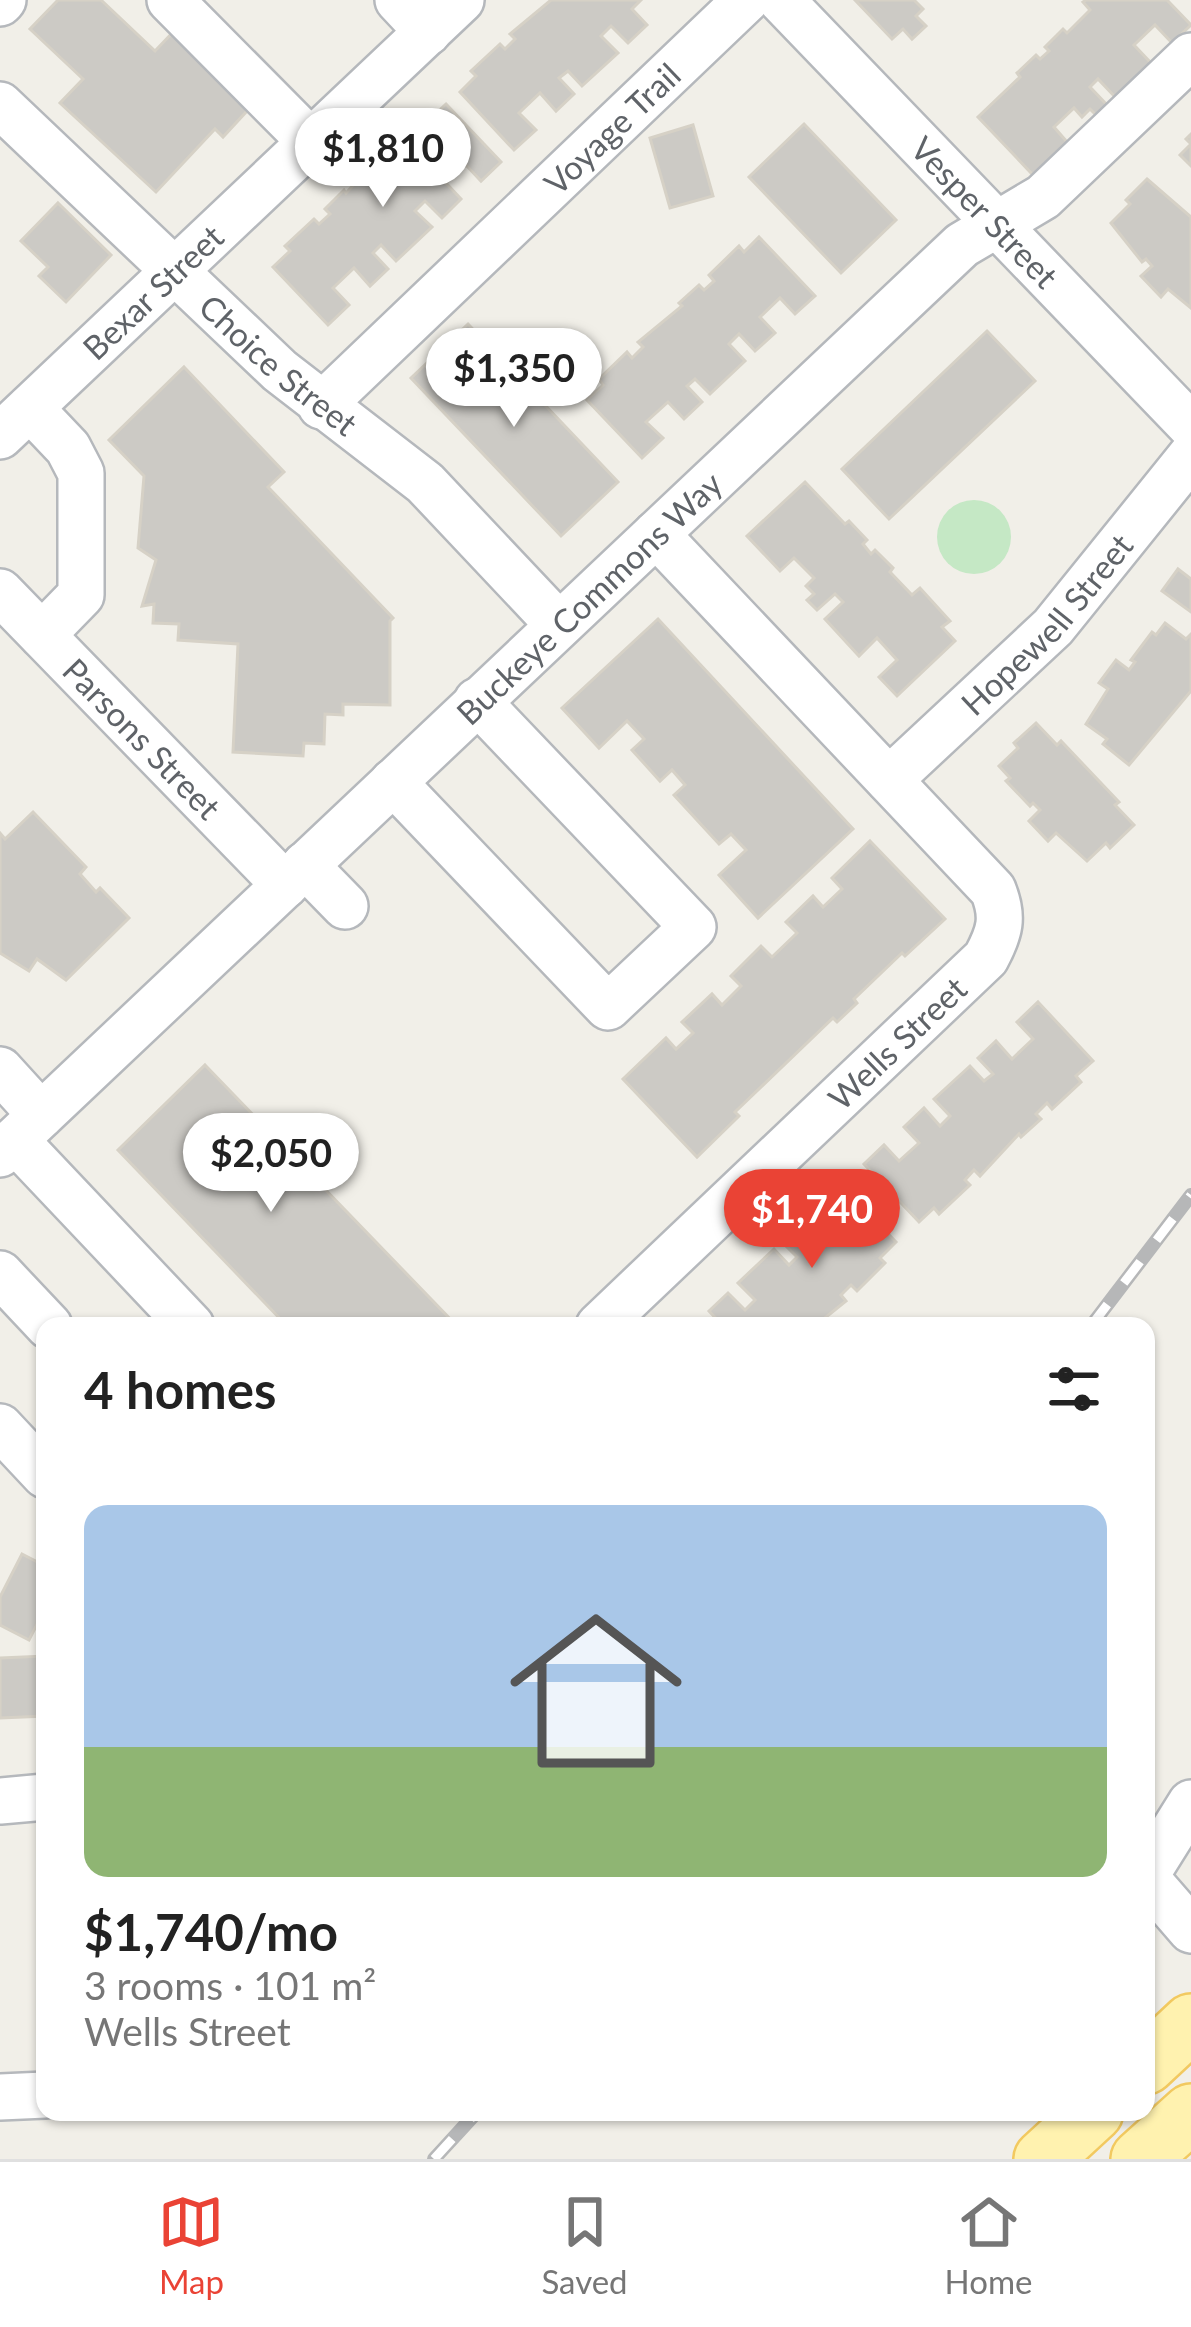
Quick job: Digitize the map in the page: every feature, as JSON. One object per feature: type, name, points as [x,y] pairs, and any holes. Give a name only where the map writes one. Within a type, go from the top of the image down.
[{"type":"main road","points":[[1155,2057],[1191,2024]]},
{"type":"main road","points":[[1140,2159],[1191,2113]]},
{"type":"main road","points":[[1043,2159],[1084,2121]]},
{"type":"street","points":[[170,0],[311,142]]},
{"type":"street","name":"Bexar Street","points":[[15,422],[311,142],[413,16],[461,0]]},
{"type":"street","name":"Voyage Trail","points":[[321,406],[746,0]]},
{"type":"street","name":"Vesper Street","points":[[781,0],[1191,426]]},
{"type":"street","name":"Buckeye Commons Way","points":[[19,1137],[962,245],[1043,197],[1191,56]]},
{"type":"street","name":"Choice Street","points":[[0,105],[321,406],[402,462],[558,624]]},
{"type":"street","points":[[15,422],[68,448],[81,473],[81,595],[42,635]]},
{"type":"street","name":"Hopewell Street","points":[[889,780],[1053,627],[1191,456]]},
{"type":"street","points":[[656,534],[889,780]]},
{"type":"street","name":"Parsons Street","points":[[0,592],[295,875],[345,906]]},
{"type":"street","points":[[393,782],[608,1007],[693,927],[477,701]]},
{"type":"street","name":"Wells Street","points":[[608,1317],[986,958],[999,934],[1002,913],[993,890],[889,780]]},
{"type":"street","points":[[0,1070],[19,1137],[183,1317]]},
{"type":"street","points":[[0,1274],[41,1317]]},
{"type":"street","points":[[0,1427],[36,1465]]},
{"type":"street","points":[[0,1801],[36,1798]]},
{"type":"street","points":[[1155,1862],[1191,1803]]},
{"type":"street","points":[[1155,1888],[1191,1930]]},
{"type":"street","points":[[0,2097],[36,2096]]},
{"type":"green space","points":[[974,500],[1000,511],[1011,537],[1000,563],[974,574],[948,563],[937,537],[948,511]]},
{"type":"building","points":[[58,0],[101,0],[155,51],[175,30],[258,99],[223,137],[215,129],[156,192],[60,103],[83,79],[30,29]]},
{"type":"building","points":[[551,0],[641,0],[632,9],[647,25],[628,43],[611,26],[601,36],[618,53],[582,86],[568,71],[559,78],[574,94],[556,111],[540,93],[519,113],[536,130],[514,150],[460,92],[476,76],[471,71],[500,44],[505,49],[515,39],[510,34]]},
{"type":"building","points":[[855,0],[914,0],[923,9],[916,16],[926,26],[912,39],[903,29],[892,39]]},
{"type":"building","points":[[1086,0],[1167,0],[1191,25],[1172,43],[1155,25],[1134,45],[1151,63],[1115,97],[1098,79],[1090,87],[1107,105],[1096,115],[1090,109],[1082,117],[1074,108],[1054,127],[1067,142],[1033,175],[978,117],[1036,55],[1040,59],[1049,51],[1045,47],[1063,29],[1067,33],[1090,10]]},
{"type":"building","points":[[446,104],[501,162],[481,181],[466,165],[446,183],[461,199],[442,218],[425,201],[415,211],[432,227],[396,261],[381,245],[373,253],[388,269],[370,286],[354,268],[333,288],[349,305],[328,325],[273,267],[290,251],[285,246],[314,219],[319,224],[330,214],[325,209],[385,151],[390,156],[400,147],[395,142],[426,113],[430,119]]},
{"type":"building","points":[[804,124],[896,220],[841,273],[749,177]]},
{"type":"building","points":[[693,125],[713,196],[670,208],[650,138]]},
{"type":"building","points":[[1191,144],[1191,166],[1180,155]]},
{"type":"building","points":[[1147,179],[1191,217],[1191,308],[1168,289],[1161,297],[1141,276],[1152,266],[1146,259],[1142,262],[1111,223]]},
{"type":"building","points":[[58,203],[111,255],[66,302],[39,276],[48,267],[21,241]]},
{"type":"building","points":[[759,237],[815,296],[795,314],[780,298],[760,317],[775,333],[755,351],[739,334],[729,344],[745,361],[710,394],[695,379],[687,386],[702,402],[684,419],[668,402],[646,422],[663,438],[642,458],[587,400],[603,385],[599,379],[627,352],[632,358],[643,347],[638,342],[682,306],[679,303],[699,285],[704,290],[714,281],[709,275],[739,246],[744,252]]},
{"type":"building","points":[[468,324],[618,482],[561,536],[411,378]]},
{"type":"building","points":[[987,331],[1035,381],[889,519],[842,469]]},
{"type":"building","points":[[184,367],[284,472],[268,487],[393,618],[390,705],[343,704],[343,715],[325,714],[324,744],[304,743],[303,756],[233,752],[238,644],[178,640],[179,624],[153,623],[154,604],[142,606],[156,560],[138,548],[144,476],[109,440]]},
{"type":"building","points":[[805,482],[867,540],[863,544],[871,554],[875,550],[893,568],[890,572],[912,595],[920,588],[950,621],[942,627],[955,641],[897,696],[879,677],[897,660],[877,638],[859,656],[825,619],[843,602],[835,594],[817,610],[807,600],[814,594],[806,586],[814,578],[794,558],[780,571],[747,536]]},
{"type":"building","points":[[1178,569],[1191,579],[1191,612],[1162,591]]},
{"type":"building","points":[[658,619],[853,829],[758,918],[719,875],[746,850],[731,834],[719,844],[674,795],[685,785],[672,770],[660,781],[632,750],[644,739],[627,721],[599,748],[562,708]]},
{"type":"building","points":[[1165,623],[1186,639],[1191,634],[1191,691],[1129,765],[1103,744],[1107,739],[1086,724],[1108,689],[1099,683],[1116,660],[1129,670],[1152,632],[1156,635]]},
{"type":"building","points":[[1036,723],[1057,745],[1061,741],[1119,802],[1115,805],[1134,825],[1110,848],[1106,843],[1087,861],[1056,833],[1048,841],[1029,821],[1040,810],[1006,781],[1010,778],[999,766],[1018,748],[1014,743]]},
{"type":"building","points":[[33,812],[86,867],[80,874],[96,892],[100,888],[129,918],[66,980],[37,959],[29,971],[0,953],[0,833],[5,839]]},
{"type":"building","points":[[870,841],[945,919],[905,956],[902,953],[854,999],[857,1003],[837,1022],[833,1018],[735,1112],[739,1116],[697,1157],[623,1079],[666,1038],[676,1049],[693,1033],[682,1022],[712,994],[722,1005],[741,986],[731,976],[761,946],[772,957],[797,933],[786,922],[813,896],[823,907],[842,889],[832,878]]},
{"type":"building","points":[[1038,1002],[1093,1061],[1076,1076],[1081,1082],[1052,1109],[1047,1103],[1036,1114],[1041,1119],[1021,1137],[1019,1134],[980,1176],[974,1170],[965,1180],[970,1185],[939,1214],[934,1208],[919,1222],[864,1164],[884,1145],[899,1161],[919,1143],[904,1127],[924,1108],[940,1126],[950,1116],[934,1099],[970,1066],[984,1081],[993,1074],[978,1058],[996,1041],[1012,1059],[1033,1039],[1017,1022]]},
{"type":"building","points":[[205,1065],[448,1317],[278,1317],[118,1150]]},
{"type":"building","points":[[841,1185],[896,1242],[880,1258],[885,1263],[857,1291],[851,1285],[841,1295],[846,1301],[826,1317],[715,1317],[709,1311],[728,1293],[745,1310],[755,1300],[738,1283],[774,1249],[789,1265],[797,1257],[782,1242],[800,1224],[815,1242],[836,1222],[820,1205]]},
{"type":"building","points":[[22,1554],[36,1561],[36,1626],[29,1640],[0,1625],[0,1597]]},
{"type":"building","points":[[36,1656],[36,1716],[0,1718],[0,1658]]},
{"type":"railway","points":[[1098,1317],[1191,1195]]},
{"type":"railway","points":[[434,2159],[469,2121]]}]
